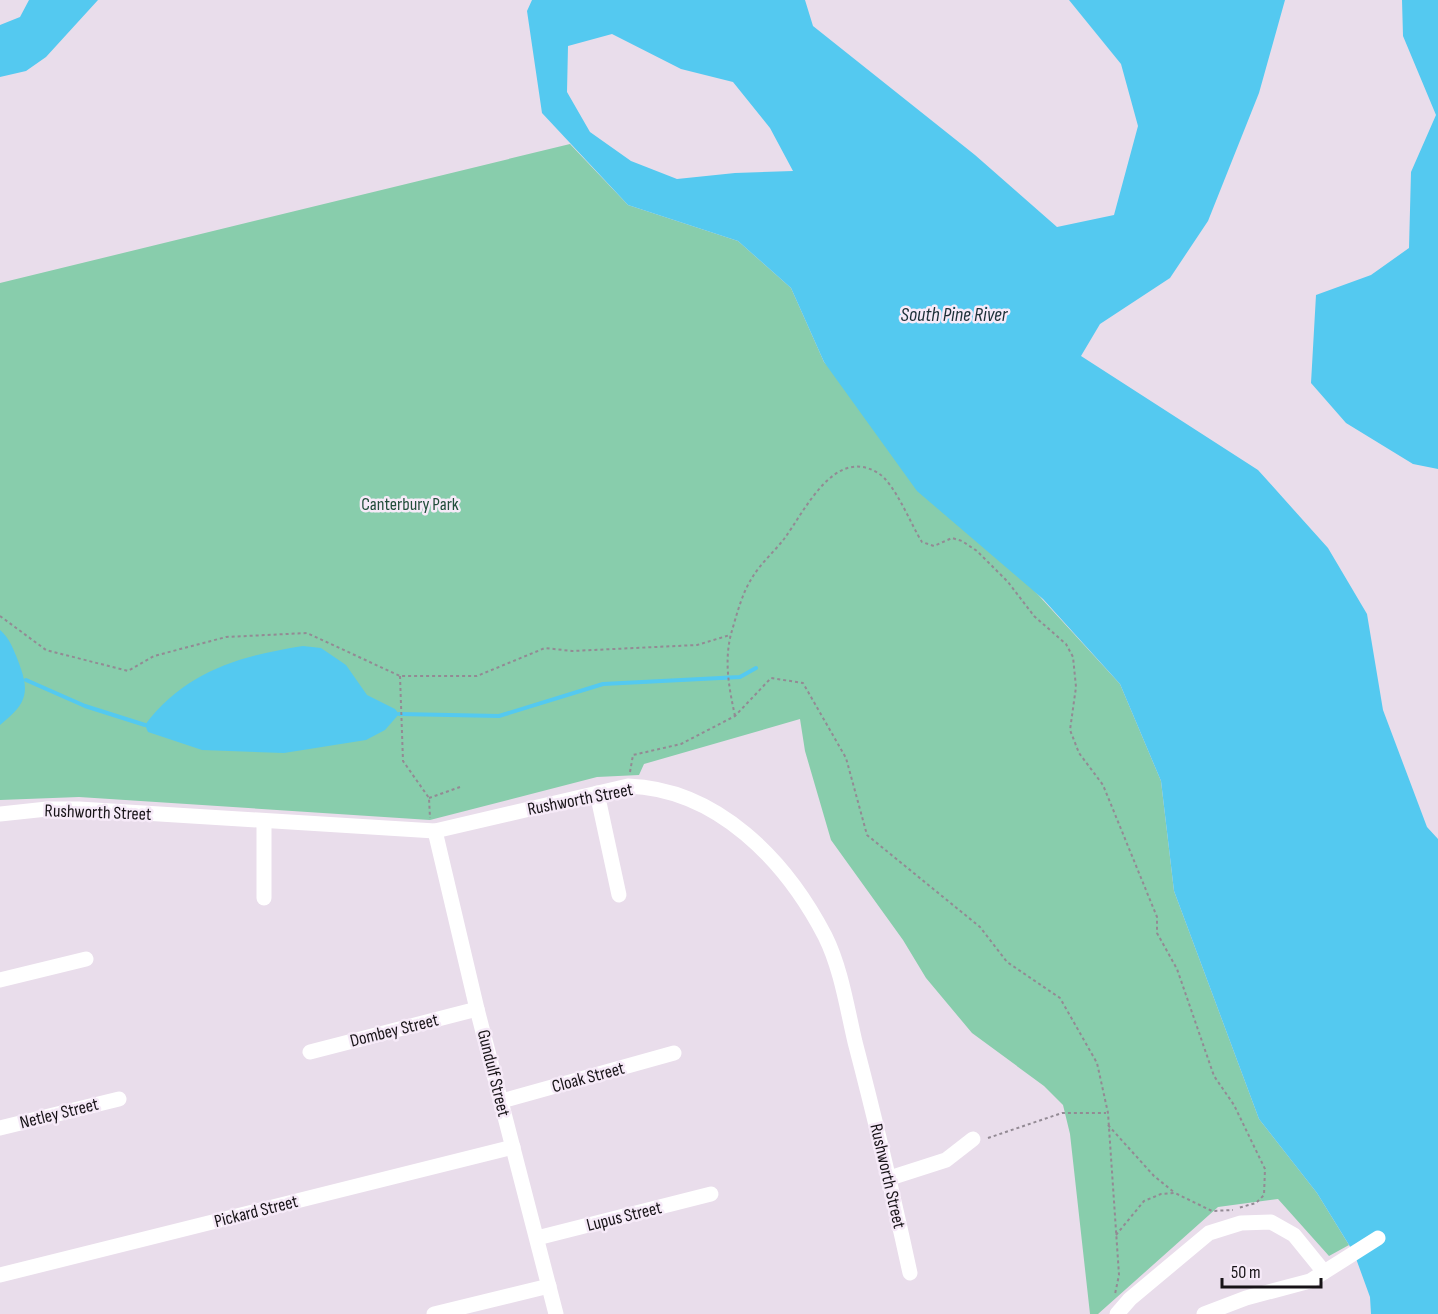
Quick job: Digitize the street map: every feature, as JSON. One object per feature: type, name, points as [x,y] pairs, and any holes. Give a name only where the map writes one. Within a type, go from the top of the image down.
[{"type":"street","name":"Rushworth Street","points":[[0,814],[79,809],[264,822],[432,825],[628,786],[647,787],[673,794],[723,816],[749,834],[779,866],[803,899],[826,938],[890,1178],[910,1273]]},
{"type":"street","points":[[597,793],[619,895]]},
{"type":"street","points":[[264,822],[264,898]]},
{"type":"street","name":"Gundulf Street","points":[[432,825],[556,1314]]},
{"type":"street","points":[[0,980],[86,959]]},
{"type":"street","name":"Dombey Street","points":[[310,1052],[477,1009]]},
{"type":"street","name":"Cloak Street","points":[[502,1101],[674,1053]]},
{"type":"street","name":"Netley Street","points":[[0,1128],[119,1099]]},
{"type":"street","points":[[890,1178],[946,1160],[973,1139]]},
{"type":"street","name":"Pickard Street","points":[[0,1275],[513,1147]]},
{"type":"street","name":"Lupus Street","points":[[537,1238],[711,1194]]},
{"type":"street","points":[[1117,1314],[1130,1299],[1209,1233],[1241,1223],[1271,1222],[1294,1235],[1324,1272]]},
{"type":"street","points":[[1204,1314],[1236,1301],[1310,1281],[1378,1238]]},
{"type":"street","points":[[434,1314],[549,1286]]},
{"type":"path","points":[[735,716],[726,675],[731,635],[751,578],[784,539],[825,481],[840,471],[858,466],[879,473],[894,492],[922,542],[934,546],[952,538],[962,541],[977,551],[1008,582],[1034,616],[1066,644],[1073,657],[1076,687],[1070,730],[1076,746],[1108,796],[1157,917],[1157,933],[1177,969],[1214,1076],[1234,1104],[1265,1169],[1264,1195],[1256,1203],[1233,1210],[1212,1211],[1176,1193],[1154,1176],[1108,1125]]},
{"type":"path","points":[[0,616],[46,650],[128,670],[154,656],[226,637],[307,633],[400,676],[477,676],[545,648],[572,651],[697,645],[731,635]]},
{"type":"path","points":[[400,676],[404,724],[403,761],[429,798],[432,825]]},
{"type":"path","points":[[628,786],[633,755],[681,744],[735,716],[771,678],[803,683],[846,758],[867,835],[980,927],[1007,962],[1060,998],[1097,1063],[1108,1113],[1119,1275],[1115,1297]]},
{"type":"path","points":[[429,798],[460,787]]},
{"type":"path","points":[[973,1139],[992,1138],[1062,1113],[1108,1113]]},
{"type":"path","points":[[1116,1235],[1144,1201],[1161,1194],[1176,1193]]},
{"type":"green space","name":"Canterbury Park","points":[[570,144],[628,205],[738,241],[791,288],[824,362],[1120,684],[1161,781],[1174,891],[1259,1119],[1317,1193],[1349,1245],[1329,1256],[1278,1199],[1218,1207],[1098,1314],[1090,1314],[1070,1134],[1063,1105],[1044,1086],[972,1033],[926,978],[903,940],[831,840],[805,751],[800,719],[644,764],[639,775],[597,777],[430,820],[79,797],[0,800],[0,283]]},
{"type":"water","points":[[29,0],[98,0],[46,57],[26,71],[0,77],[0,25],[20,17]]},
{"type":"water","name":"South Pine River","points":[[532,0],[805,0],[813,26],[975,155],[1057,227],[1114,215],[1138,126],[1121,64],[1069,0],[1285,0],[1259,93],[1208,221],[1170,278],[1100,324],[1081,356],[1258,470],[1328,548],[1367,614],[1383,710],[1427,827],[1438,839],[1438,1314],[1371,1314],[1370,1297],[1354,1253],[1317,1193],[1259,1119],[1174,891],[1161,781],[1120,684],[1043,599],[917,491],[824,362],[791,288],[738,241],[628,205],[542,113],[527,11]],"holes":[[[612,34],[681,69],[733,82],[770,128],[793,171],[735,173],[677,179],[631,161],[590,132],[567,92],[568,46]]]},
{"type":"water","points":[[1402,0],[1438,0],[1438,469],[1413,464],[1346,423],[1311,383],[1316,295],[1371,275],[1409,248],[1411,172],[1436,115],[1403,36]]},
{"type":"water","points":[[0,630],[14,650],[25,688],[22,702],[0,725]]},
{"type":"water","points":[[303,646],[321,648],[346,665],[367,695],[395,709],[399,714],[385,730],[366,740],[284,753],[202,750],[148,732],[145,725],[161,707],[196,679],[235,661]]},
{"type":"waterway","points":[[399,714],[499,716],[603,684],[740,677],[756,668]]},
{"type":"waterway","points":[[26,680],[85,706],[145,725]]}]
